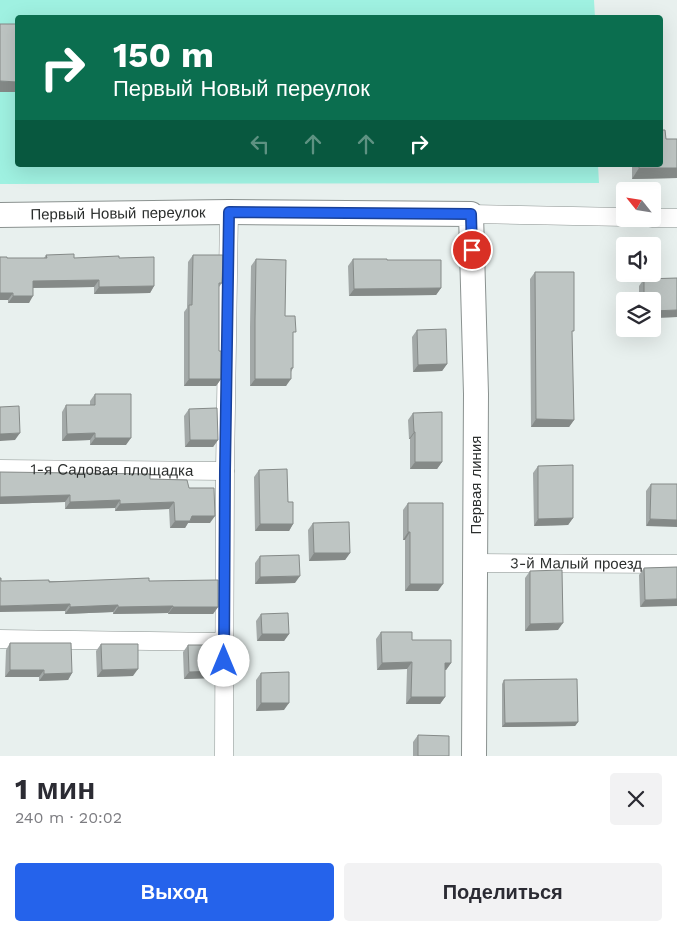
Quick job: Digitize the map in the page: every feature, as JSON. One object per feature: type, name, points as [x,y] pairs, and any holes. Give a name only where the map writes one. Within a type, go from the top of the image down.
[{"type":"main road","name":"Первый Новый переулок","points":[[0,215],[229,212],[471,214]]},
{"type":"main road","name":"Первая линия","points":[[471,214],[476,394],[474,756]]},
{"type":"street","points":[[224,756],[225,471],[229,212]]},
{"type":"street","name":"Первый Новый переулок","points":[[471,214],[616,217]]},
{"type":"street","points":[[661,218],[677,218]]},
{"type":"street","name":"1-я Садовая площадка","points":[[0,469],[225,471]]},
{"type":"street","name":"3-й Малый проезд","points":[[475,563],[677,564]]},
{"type":"street","points":[[0,639],[224,642]]},
{"type":"green space","points":[[0,0],[594,0],[595,15],[15,15],[15,167],[598,167],[599,183],[0,184]]},
{"type":"building","points":[[0,24],[15,24],[15,82],[0,81]]},
{"type":"building","points":[[663,130],[665,130],[666,139],[677,139],[677,168],[639,168],[663,167]]},
{"type":"building","points":[[74,254],[74,258],[154,257],[154,286],[99,287],[99,280],[33,281],[33,296],[13,296],[13,293],[0,293],[0,257],[47,258],[46,255]]},
{"type":"building","points":[[193,255],[223,255],[222,283],[219,283],[221,379],[189,379],[189,305],[192,305]]},
{"type":"building","points":[[256,259],[286,260],[285,316],[295,316],[296,332],[293,332],[293,368],[291,368],[291,379],[255,379]]},
{"type":"building","points":[[353,259],[441,260],[441,288],[354,289]]},
{"type":"building","points":[[535,272],[574,272],[574,331],[572,331],[574,420],[536,419]]},
{"type":"building","points":[[661,278],[677,278],[677,310],[661,311],[661,292],[644,292],[644,282],[661,282]]},
{"type":"building","points":[[446,329],[447,364],[418,365],[417,330]]},
{"type":"building","points":[[95,394],[131,394],[131,438],[95,438],[95,433],[67,434],[66,405],[95,405]]},
{"type":"building","points":[[19,406],[20,433],[0,434],[0,407]]},
{"type":"building","points":[[217,408],[218,440],[190,440],[189,409]]},
{"type":"building","points":[[442,412],[442,462],[415,462],[413,413]]},
{"type":"building","points":[[573,465],[573,518],[538,519],[538,466]]},
{"type":"building","points":[[287,469],[288,502],[293,502],[293,524],[260,524],[259,470]]},
{"type":"building","points":[[0,472],[150,474],[150,479],[187,480],[189,488],[214,488],[215,516],[192,516],[190,521],[175,521],[174,502],[120,504],[120,500],[70,502],[70,495],[0,497]]},
{"type":"building","points":[[651,484],[677,484],[677,520],[650,519]]},
{"type":"building","points":[[408,503],[443,503],[443,584],[410,584]]},
{"type":"building","points":[[349,522],[350,553],[314,553],[313,523]]},
{"type":"building","points":[[299,555],[300,576],[260,577],[260,556]]},
{"type":"building","points":[[677,567],[677,599],[645,600],[644,568]]},
{"type":"building","points":[[562,570],[563,623],[530,624],[530,571]]},
{"type":"building","points":[[0,578],[1,581],[49,580],[49,582],[149,578],[149,581],[218,580],[218,607],[118,607],[118,605],[70,607],[70,604],[0,606]]},
{"type":"building","points":[[288,613],[289,634],[262,634],[261,614]]},
{"type":"building","points":[[381,632],[412,632],[412,640],[451,640],[451,663],[445,663],[445,697],[411,697],[412,662],[382,663]]},
{"type":"building","points":[[10,643],[71,643],[72,673],[44,674],[44,670],[10,670]]},
{"type":"building","points":[[101,644],[138,644],[138,669],[102,670]]},
{"type":"building","points":[[188,645],[218,645],[219,671],[189,672]]},
{"type":"building","points":[[289,672],[289,703],[261,703],[261,673]]},
{"type":"building","points":[[577,679],[578,722],[505,723],[504,680]]},
{"type":"building","points":[[418,735],[449,736],[449,756],[418,756]]},
{"type":"route","points":[[224,661],[229,212],[471,214],[472,250]]}]
